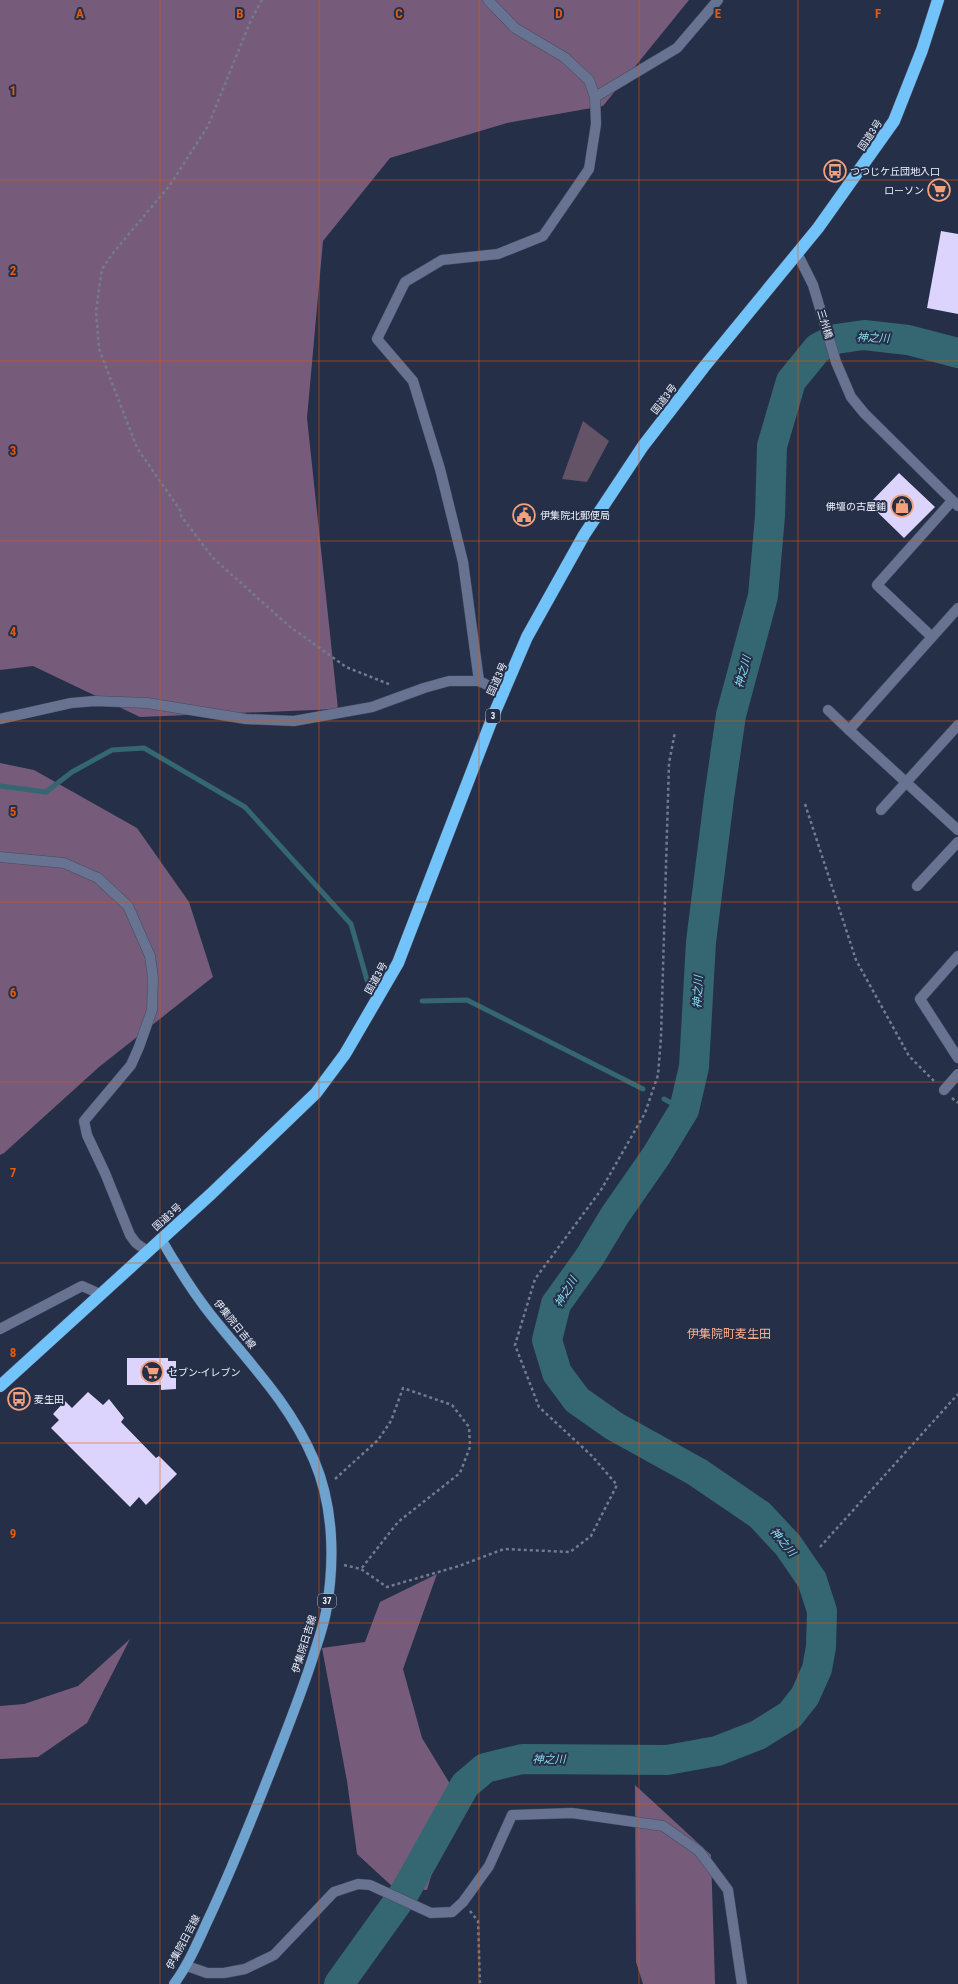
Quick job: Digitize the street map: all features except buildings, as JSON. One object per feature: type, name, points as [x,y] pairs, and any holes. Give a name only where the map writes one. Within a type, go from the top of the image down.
[{"type":"highway","name":"国道3号","points":[[0,1386],[211,1194],[316,1093],[345,1054],[364,1025],[398,963],[527,637],[584,535],[635,458],[704,367],[822,222],[894,121],[922,50],[938,0]]},
{"type":"main road","name":"伊集院日吉線","points":[[160,1239],[210,1314],[268,1383],[285,1406],[314,1461],[324,1488],[331,1535],[332,1561],[326,1614],[305,1681],[224,1887],[187,1966],[174,1984]]},
{"type":"street","points":[[479,682],[463,562],[440,469],[413,381],[377,339],[405,282],[442,260],[498,254],[543,236],[589,169],[596,124],[595,97],[589,80],[564,57],[515,28],[488,0]]},
{"type":"street","points":[[595,97],[677,48],[718,0]]},
{"type":"street","name":"三州橋","points":[[797,253],[813,285],[836,362],[851,397],[864,413],[955,503]]},
{"type":"street","points":[[932,637],[877,586],[955,503]]},
{"type":"street","points":[[849,730],[958,608]]},
{"type":"street","points":[[0,719],[71,703],[95,700],[147,702],[246,719],[294,721],[372,707],[414,691],[449,681],[479,682],[504,693]]},
{"type":"street","points":[[828,710],[958,830]]},
{"type":"street","points":[[881,810],[958,725]]},
{"type":"street","points":[[917,886],[958,842]]},
{"type":"street","points":[[0,857],[64,863],[98,878],[128,906],[150,956],[153,978],[152,1010],[139,1047],[131,1065],[84,1121],[87,1135],[105,1173],[130,1235],[136,1243],[147,1251]]},
{"type":"street","points":[[958,956],[920,999],[958,1058]]},
{"type":"street","points":[[944,1090],[958,1074]]},
{"type":"street","points":[[0,1329],[82,1286],[100,1294]]},
{"type":"street","points":[[187,1966],[207,1973],[224,1973],[245,1969],[274,1955],[334,1892],[358,1884],[370,1885],[431,1914],[452,1912],[462,1902],[489,1866],[512,1815],[572,1813],[663,1826],[699,1851],[728,1890],[742,1984]]},
{"type":"path","points":[[262,0],[251,20],[208,126],[170,185],[113,253],[102,269],[96,311],[100,349],[137,448],[180,510],[181,516],[213,558],[289,626],[346,667],[378,682],[414,691]]},
{"type":"path","points":[[332,1561],[361,1570],[387,1587],[459,1566],[504,1549],[570,1552],[591,1536],[617,1484],[592,1456],[539,1407],[515,1345],[535,1278],[601,1190],[645,1113],[658,1075],[661,1037],[669,763],[675,732]]},
{"type":"path","points":[[805,804],[856,960],[908,1056],[958,1103]]},
{"type":"path","points":[[324,1488],[378,1440],[391,1421],[403,1388],[452,1405],[469,1427],[470,1446],[460,1473],[398,1522],[361,1570]]},
{"type":"path","points":[[820,1547],[958,1394]]},
{"type":"path","points":[[462,1902],[478,1921],[480,1984]]},
{"type":"shaded area","points":[[0,0],[689,0],[603,106],[507,123],[390,158],[323,241],[307,418],[338,709],[140,717],[33,666],[0,670]]},
{"type":"shaded area","points":[[583,421],[609,441],[587,482],[562,479]]},
{"type":"shaded area","points":[[0,763],[34,770],[137,828],[189,902],[213,977],[99,1067],[0,1155]]},
{"type":"shaded area","points":[[437,1574],[403,1669],[422,1738],[455,1792],[427,1890],[394,1888],[357,1854],[347,1781],[322,1648],[365,1642],[380,1602]]},
{"type":"shaded area","points":[[130,1639],[87,1723],[38,1757],[0,1759],[0,1706],[24,1704],[78,1686]]},
{"type":"shaded area","points":[[635,1785],[711,1855],[715,1984],[643,1984],[636,1962]]},
{"type":"waterway","name":"神之川","points":[[339,1984],[405,1892],[465,1785],[485,1768],[522,1759],[667,1760],[717,1751],[758,1735],[790,1715],[805,1696],[817,1669],[821,1647],[822,1611],[812,1580],[788,1545],[760,1515],[697,1472],[614,1426],[577,1400],[557,1373],[547,1340],[556,1304],[589,1258],[615,1215],[656,1156],[684,1110],[694,1067],[701,942],[731,715],[763,596],[770,516],[772,446],[791,381],[818,348],[836,339],[864,335],[908,340],[958,353]]},
{"type":"waterway","points":[[0,786],[46,792],[72,772],[112,750],[144,748],[245,807],[351,924],[367,980]]},
{"type":"waterway","points":[[422,1001],[467,1000],[643,1089]]},
{"type":"waterway","points":[[664,1099],[684,1110]]},
{"type":"place","name":"つつじケ丘団地入口","points":[[835,171]]},
{"type":"place","name":"ローソン","points":[[939,190]]},
{"type":"place","name":"佛壇の古屋鋪","points":[[902,506]]},
{"type":"place","name":"伊集院北郵便局","points":[[524,515]]},
{"type":"place","name":"セブン-イレブン","points":[[152,1372]]},
{"type":"place","name":"麦生田","points":[[19,1399]]},
{"type":"district","name":"伊集院町麦生田","points":[[729,1334]]}]
